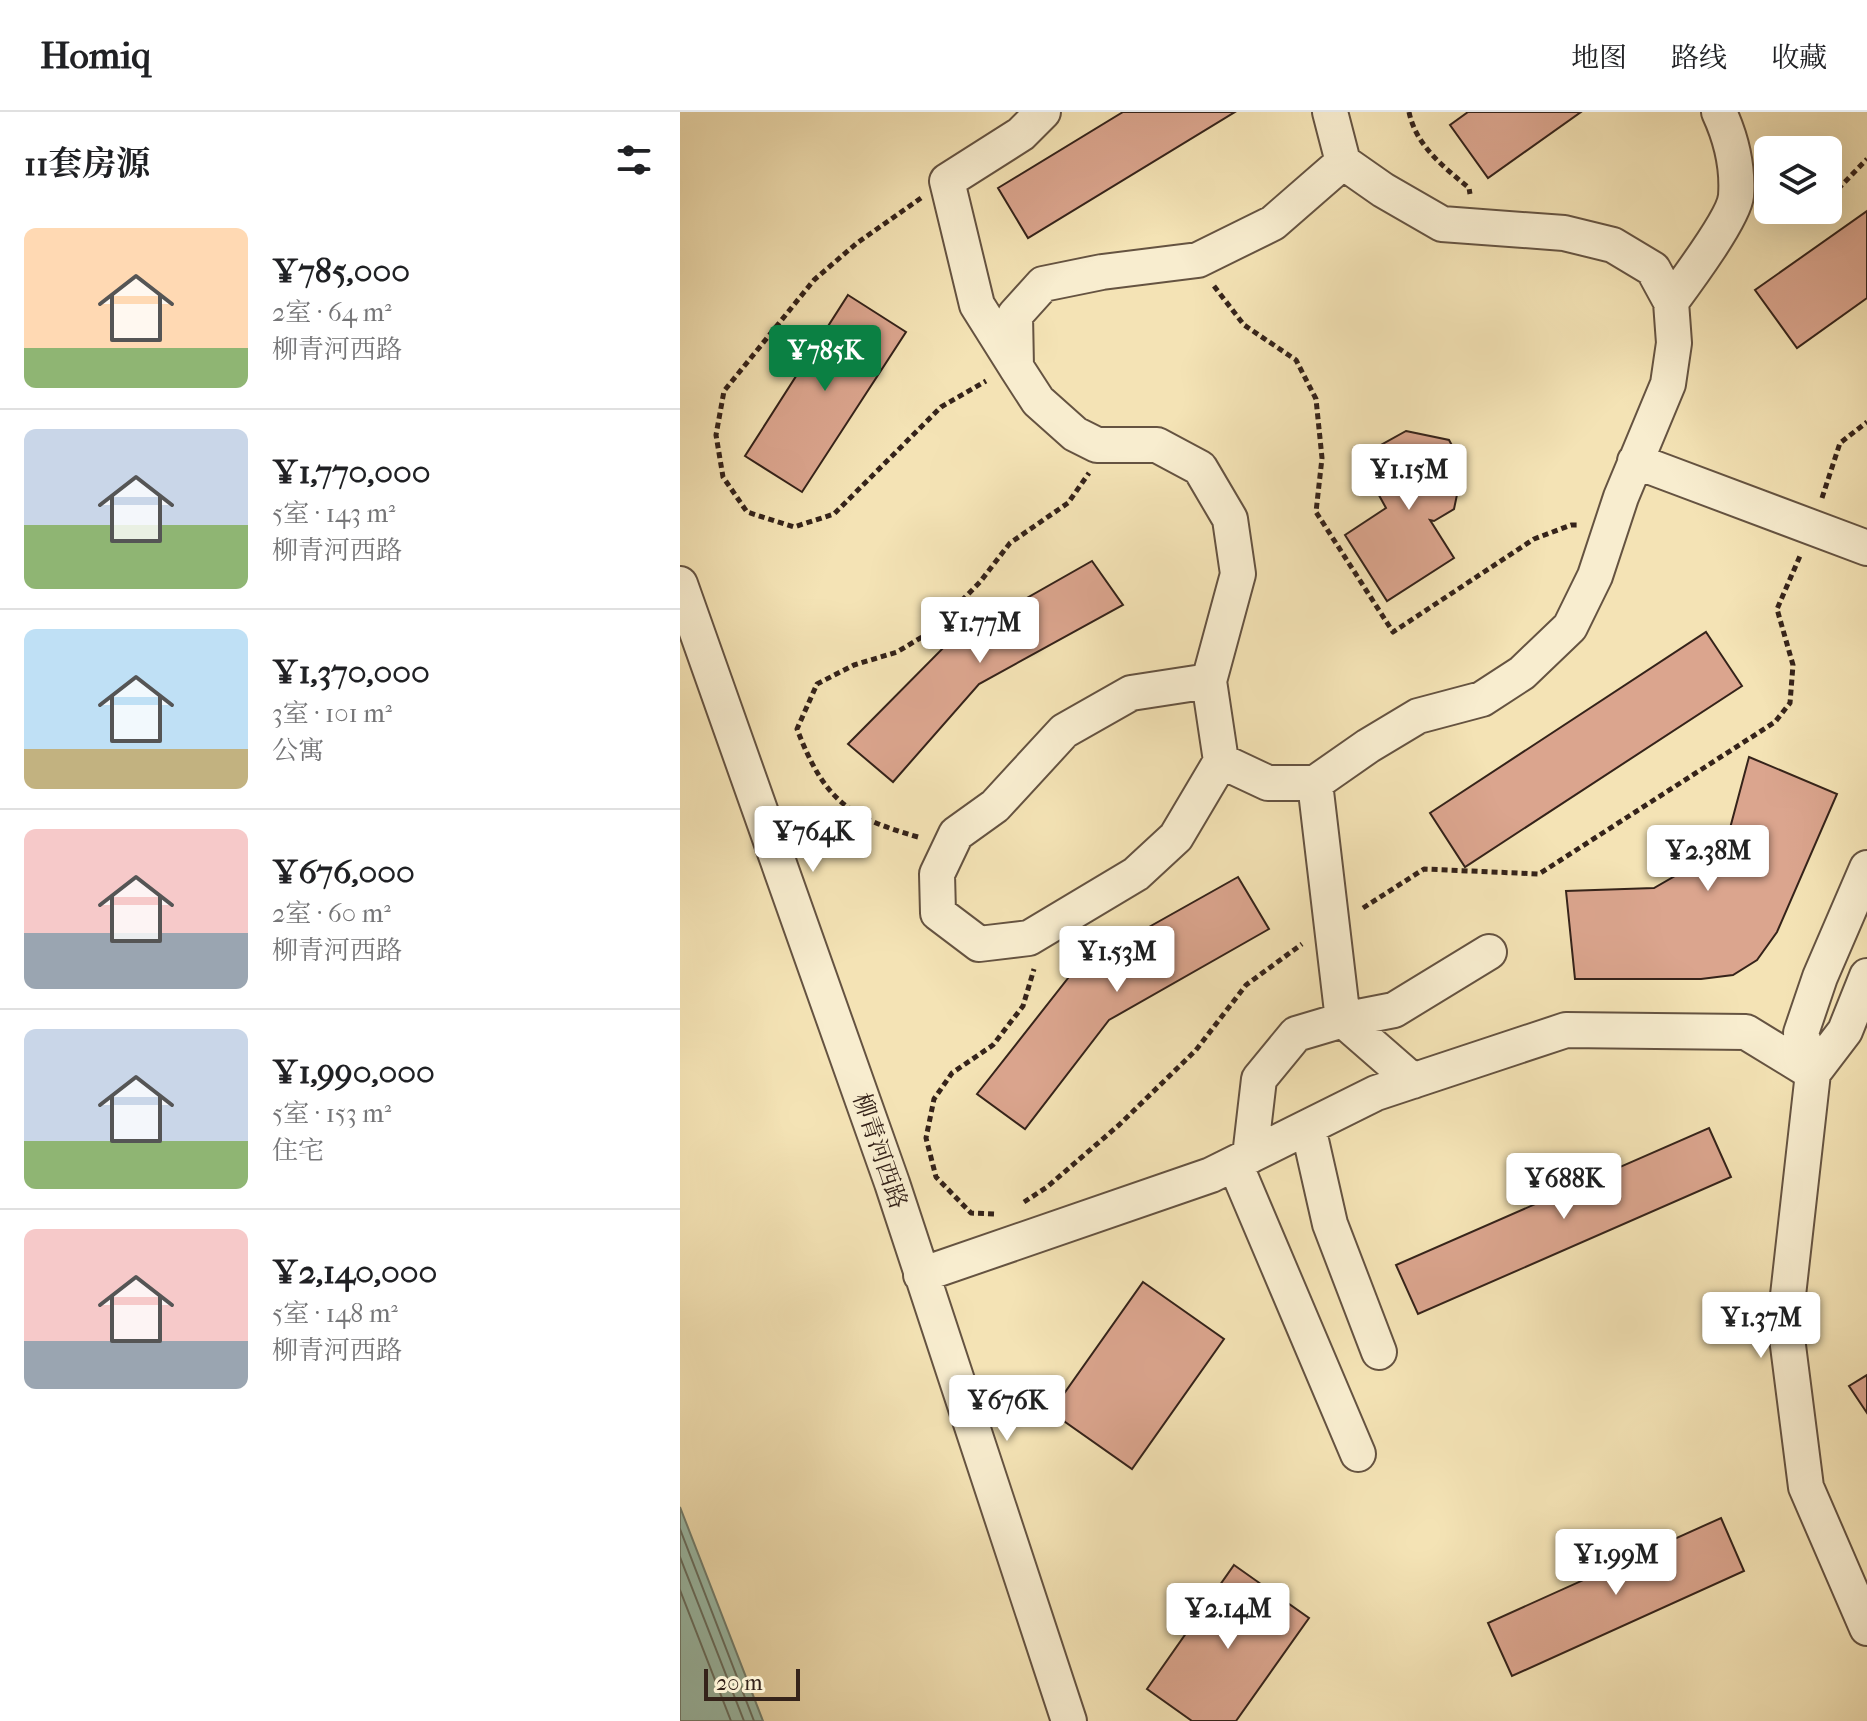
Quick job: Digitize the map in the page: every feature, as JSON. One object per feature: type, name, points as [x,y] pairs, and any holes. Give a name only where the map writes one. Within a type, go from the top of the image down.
[{"type":"street","points":[[1043,112],[1021,134],[947,181],[977,305],[1038,401],[1075,434],[1097,445],[1157,445],[1200,468],[1230,519],[1238,574],[1209,681],[1221,761],[1176,837],[1136,874],[1029,938],[979,944],[938,913],[937,874],[956,834],[995,806],[1064,731],[1131,693],[1209,681]]},
{"type":"street","points":[[1221,761],[1268,783],[1315,783],[1418,716],[1482,699],[1522,673],[1570,627],[1595,576],[1635,461],[1668,384],[1674,343],[1671,302],[1653,269],[1613,245],[1564,233],[1442,224],[1383,190],[1343,162],[1330,112]]},
{"type":"street","points":[[1671,302],[1701,262],[1736,199],[1731,138],[1719,112]]},
{"type":"street","points":[[1016,367],[1015,315],[1043,284],[1102,272],[1198,260],[1273,223],[1343,162]]},
{"type":"street","points":[[1635,461],[1867,548]]},
{"type":"street","name":"柳青河西路","points":[[680,584],[892,1183],[1069,1721]]},
{"type":"street","points":[[1315,783],[1343,1020],[1413,1081]]},
{"type":"street","points":[[1867,868],[1820,977],[1801,1033],[1813,1073],[1785,1322],[1806,1487],[1867,1628]]},
{"type":"street","points":[[1358,1454],[1242,1160],[1259,1079],[1296,1034],[1343,1020],[1394,1010],[1489,952]]},
{"type":"street","points":[[1813,1073],[1845,1031],[1867,976]]},
{"type":"street","points":[[921,1275],[1197,1180],[1376,1093],[1566,1030],[1746,1032],[1813,1073]]},
{"type":"street","points":[[1308,1127],[1330,1224],[1379,1352]]},
{"type":"path","points":[[1409,112],[1412,125],[1431,155],[1469,188],[1474,227]]},
{"type":"path","points":[[1842,185],[1867,159]]},
{"type":"path","points":[[947,181],[857,243],[814,280],[724,391],[716,435],[723,477],[747,512],[794,527],[834,514],[941,407],[1016,367]]},
{"type":"path","points":[[1198,260],[1244,325],[1296,360],[1316,399],[1322,458],[1316,512],[1393,632],[1534,539],[1571,525],[1610,530]]},
{"type":"path","points":[[1016,1208],[1047,1187],[1130,1115],[1196,1050],[1246,985],[1290,950],[1424,869],[1539,874],[1775,722],[1790,703],[1793,665],[1777,609],[1812,527],[1840,443],[1867,422]]},
{"type":"path","points":[[950,846],[879,826],[839,802],[812,766],[797,729],[817,684],[854,665],[897,652],[932,631],[980,582],[1010,543],[1068,503],[1088,476],[1097,445]]},
{"type":"path","points":[[1005,1215],[971,1213],[936,1177],[926,1138],[934,1099],[952,1073],[993,1045],[1023,1006],[1036,963],[1029,938]]},
{"type":"water","points":[[680,1507],[763,1721],[680,1721]]},
{"type":"building","points":[[1123,112],[1235,112],[1028,238],[998,188]]},
{"type":"building","points":[[1468,112],[1581,112],[1488,178],[1450,125]]},
{"type":"building","points":[[1867,211],[1867,298],[1797,348],[1755,290]]},
{"type":"building","points":[[848,295],[906,332],[802,492],[745,456]]},
{"type":"building","points":[[1406,431],[1449,440],[1463,466],[1454,509],[1434,521],[1430,520],[1454,558],[1387,601],[1345,535],[1386,508],[1375,488],[1381,445]]},
{"type":"building","points":[[1092,561],[1123,605],[979,684],[893,782],[848,744],[949,642]]},
{"type":"building","points":[[1706,632],[1742,686],[1465,867],[1430,813]]},
{"type":"building","points":[[1749,757],[1837,794],[1777,932],[1757,960],[1733,975],[1701,979],[1575,979],[1566,891],[1654,888],[1725,847]]},
{"type":"building","points":[[1238,877],[1269,929],[1109,1020],[1025,1129],[977,1094],[1076,968]]},
{"type":"building","points":[[1709,1128],[1731,1177],[1418,1314],[1396,1265]]},
{"type":"building","points":[[1143,1282],[1224,1339],[1132,1469],[1051,1412]]},
{"type":"building","points":[[1867,1375],[1867,1413],[1849,1386]]},
{"type":"building","points":[[1721,1518],[1744,1571],[1512,1676],[1488,1623]]},
{"type":"building","points":[[1234,1565],[1309,1618],[1236,1721],[1192,1721],[1147,1689]]}]
